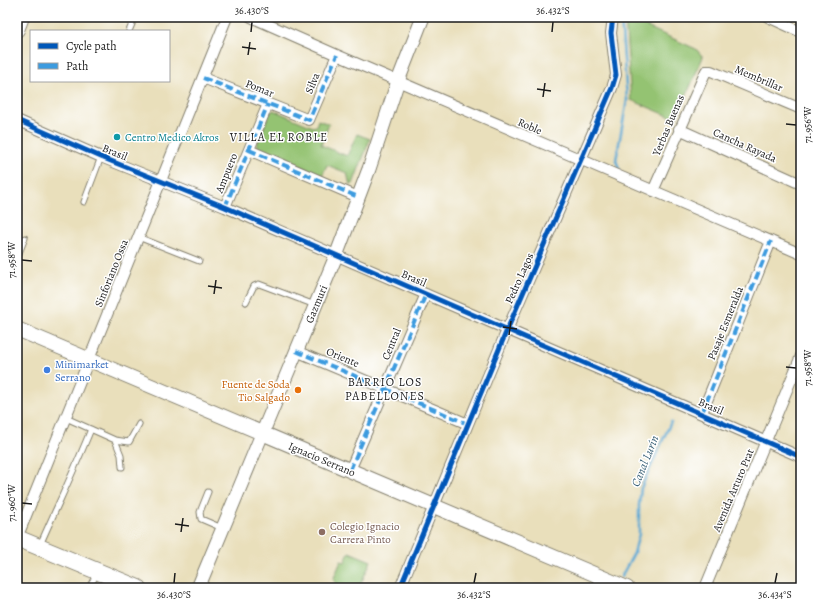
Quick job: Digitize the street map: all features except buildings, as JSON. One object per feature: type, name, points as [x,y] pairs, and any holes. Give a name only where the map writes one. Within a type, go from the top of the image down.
[{"type":"main road","points":[[17,30],[22,17]]},
{"type":"main road","name":"Ignacio Serrano","points":[[17,329],[435,506],[600,583],[627,588]]},
{"type":"main road","points":[[17,538],[138,588]]},
{"type":"street","name":"Sinforiano Ossa","points":[[17,538],[227,17]]},
{"type":"street","name":"Roble","points":[[251,17],[398,82],[801,254]]},
{"type":"street","name":"Gazmuri","points":[[198,588],[336,256],[398,82],[423,17]]},
{"type":"street","name":"Pedro Lagos","points":[[400,588],[507,330],[582,161],[616,74],[611,33],[613,17]]},
{"type":"street","points":[[768,17],[801,32]]},
{"type":"street","name":"Silva","points":[[309,120],[337,55]]},
{"type":"street","name":"Membrillar","points":[[707,70],[801,109]]},
{"type":"street","name":"Yerbas Buenas","points":[[653,190],[704,72],[707,70]]},
{"type":"street","name":"Pomar","points":[[203,78],[309,120]]},
{"type":"street","name":"Ampuero","points":[[226,207],[268,104]]},
{"type":"street","name":"Brasil","points":[[17,120],[101,157],[226,207],[336,256],[801,456]]},
{"type":"street","name":"Cancha Rayada","points":[[679,129],[801,184]]},
{"type":"street","points":[[249,150],[358,197]]},
{"type":"street","name":"Pasaje Esmeralda","points":[[702,413],[771,241]]},
{"type":"street","name":"Central","points":[[350,470],[426,294]]},
{"type":"street","name":"Oriente","points":[[296,351],[468,424]]},
{"type":"street","name":"Avenida Arturo Prat","points":[[704,588],[767,441],[801,356]]},
{"type":"lane","points":[[129,30],[135,17]]},
{"type":"lane","points":[[84,202],[101,157]]},
{"type":"lane","points":[[17,258],[25,238]]},
{"type":"lane","points":[[138,238],[199,261]]},
{"type":"lane","points":[[246,302],[254,286],[259,284],[315,306]]},
{"type":"lane","points":[[66,418],[115,440],[129,442],[139,424]]},
{"type":"lane","points":[[39,547],[64,488],[74,471],[91,429]]},
{"type":"lane","points":[[115,440],[121,455],[122,467]]},
{"type":"lane","points":[[208,492],[200,512],[201,519],[222,528]]},
{"type":"lane","points":[[90,588],[98,571]]},
{"type":"green space","points":[[625,17],[696,49],[703,57],[676,119],[631,100]]},
{"type":"green space","points":[[273,110],[313,127],[316,126],[318,120],[329,124],[321,145],[347,156],[357,134],[370,139],[353,184],[350,185],[347,173],[327,165],[322,176],[259,149],[257,144],[269,114]]},
{"type":"green space","points":[[349,552],[371,561],[359,588],[333,588],[336,582],[333,580],[341,561],[345,562]]},
{"type":"waterway","name":"Canal Lurín","points":[[619,169],[616,160],[627,100],[621,17]]},
{"type":"waterway","name":"Canal Lurín","points":[[621,577],[634,553],[639,534],[639,505],[641,488],[671,422]]},
{"type":"marked path","points":[[203,78],[309,120],[337,55]]},
{"type":"marked path","points":[[225,207],[268,104]]},
{"type":"marked path","points":[[249,150],[358,197]]},
{"type":"marked path","points":[[702,413],[771,241]]},
{"type":"marked path","points":[[350,470],[426,294]]},
{"type":"marked path","points":[[296,351],[468,424]]},
{"type":"cycle path","points":[[400,588],[507,330],[612,88],[616,75],[611,33],[613,17]]},
{"type":"cycle path","points":[[17,120],[101,157],[225,207],[801,457]]},
{"type":"place","name":"Centro Medico Akros","points":[[117,137]]},
{"type":"place","name":"Minimarket Serrano","points":[[47,370]]},
{"type":"place","name":"Fuente de Soda Tio Salgado","points":[[298,390]]},
{"type":"place","name":"Colegio Ignacio Carrera Pinto","points":[[322,532]]},
{"type":"district","name":"VILLA EL ROBLE","points":[[279,137]]},
{"type":"district","name":"BARRIO LOS PABELLONES","points":[[385,389]]}]
